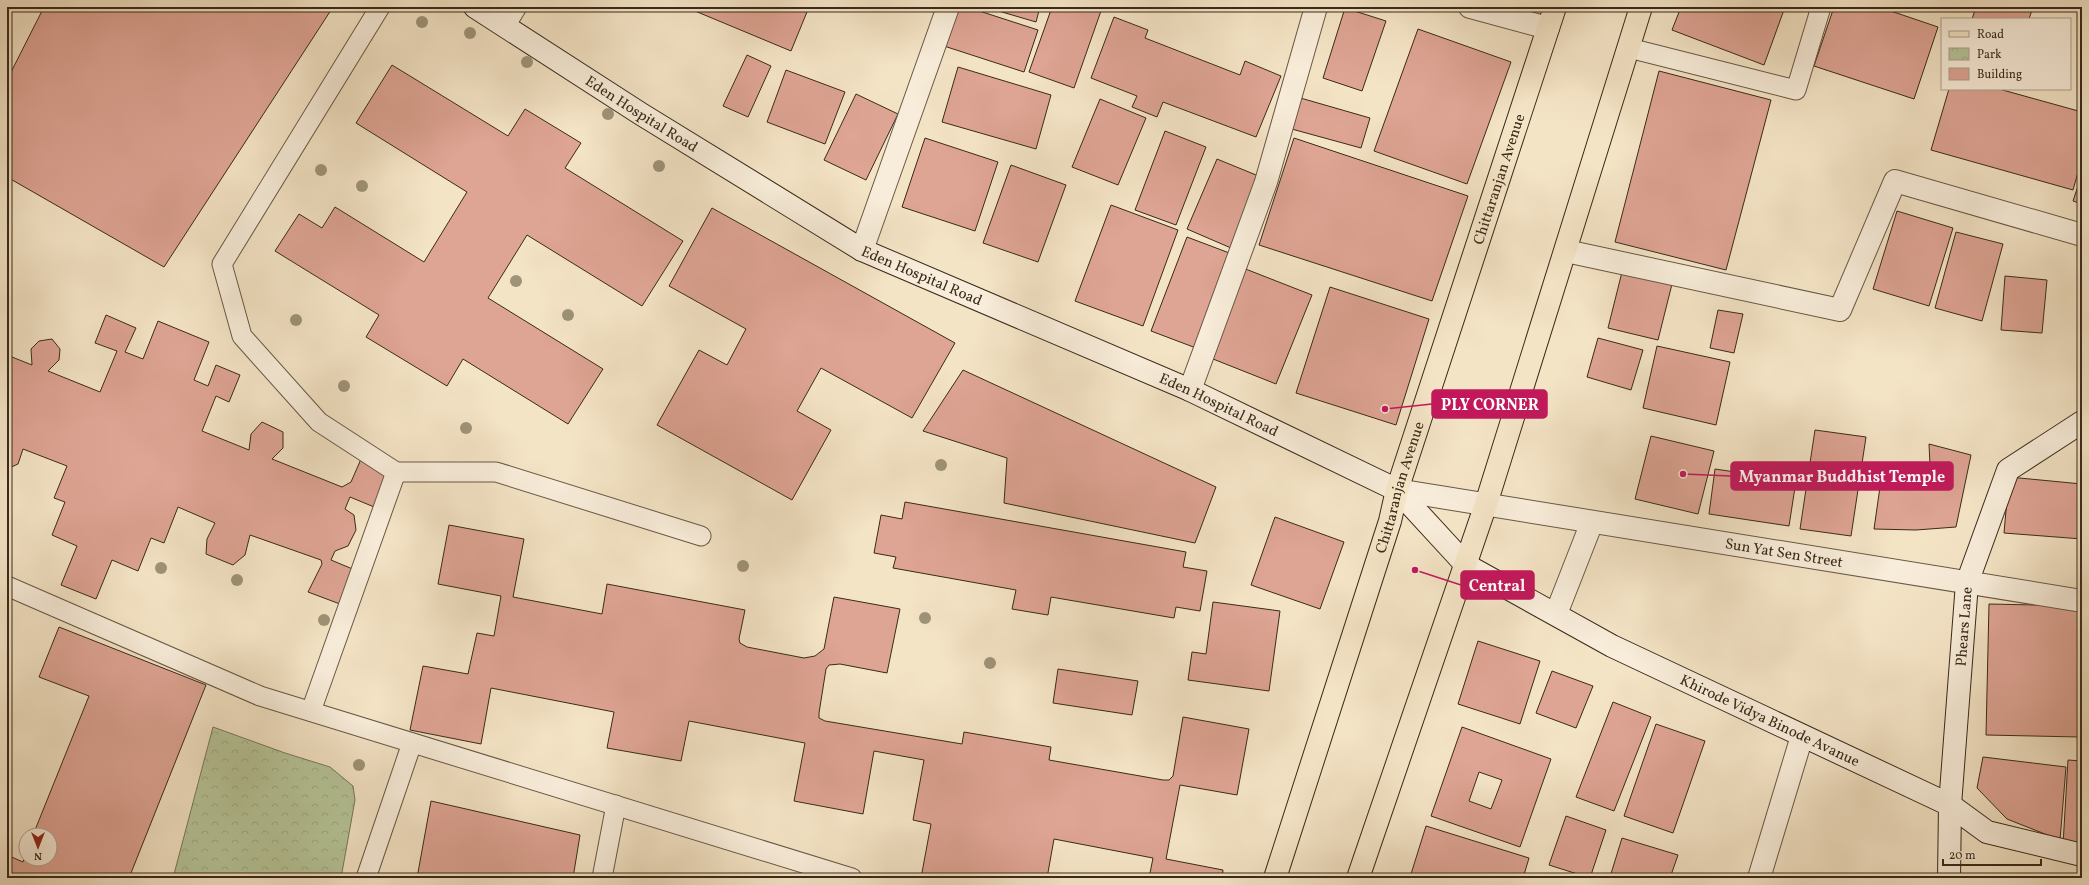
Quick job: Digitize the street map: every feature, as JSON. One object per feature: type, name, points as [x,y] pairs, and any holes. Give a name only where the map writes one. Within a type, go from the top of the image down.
[{"type":"main road","name":"Chittaranjan Avenue","points":[[1275,878],[1390,521],[1397,490],[1555,7]]},
{"type":"main road","points":[[1358,878],[1486,504],[1641,7]]},
{"type":"street","name":"Eden Hospital Road","points":[[475,7],[510,16],[641,114],[862,250],[1190,390],[1397,490]]},
{"type":"street","points":[[862,250],[948,7]]},
{"type":"street","points":[[1190,390],[1266,182],[1316,7]]},
{"type":"street","points":[[1470,7],[1548,28]]},
{"type":"street","points":[[1566,251],[1840,310],[1895,181],[2082,235]]},
{"type":"street","name":"Phears Lane","points":[[1948,878],[1950,805],[1968,583],[2008,470],[2082,422]]},
{"type":"street","name":"Sun Yat Sen Street","points":[[1397,490],[2082,601]]},
{"type":"street","name":"Khirode Vidya Binode Avanue","points":[[1397,490],[1466,565],[1612,646],[1950,805],[1987,832],[2082,854]]},
{"type":"street","points":[[1556,614],[1592,522]]},
{"type":"street","points":[[1759,878],[1802,736]]},
{"type":"lane","points":[[380,7],[222,264],[242,336],[319,422],[396,472],[496,472],[701,536]]},
{"type":"lane","points":[[1629,48],[1796,90],[1821,7]]},
{"type":"lane","points":[[311,711],[396,472]]},
{"type":"lane","points":[[7,586],[260,696],[852,878]]},
{"type":"lane","points":[[366,878],[412,743]]},
{"type":"lane","points":[[602,878],[616,805]]},
{"type":"green space","points":[[213,727],[285,753],[330,767],[353,786],[355,800],[341,878],[173,878]]},
{"type":"building","points":[[44,7],[333,7],[164,267],[7,177],[7,80]]},
{"type":"building","points":[[697,7],[809,7],[791,51],[695,11]]},
{"type":"building","points":[[957,7],[967,7],[1038,30],[1024,72],[944,46]]},
{"type":"building","points":[[985,7],[1040,7],[1036,22]]},
{"type":"building","points":[[1052,7],[1102,8],[1074,88],[1029,72]]},
{"type":"building","points":[[1681,7],[1785,7],[1764,65],[1672,30]]},
{"type":"building","points":[[1834,7],[1879,7],[1938,27],[1914,99],[1814,66]]},
{"type":"building","points":[[1976,7],[2033,7],[2029,18],[1972,18]]},
{"type":"building","points":[[1345,8],[1386,21],[1362,91],[1323,78]]},
{"type":"building","points":[[1114,17],[1148,30],[1145,38],[1240,75],[1245,61],[1281,76],[1256,137],[1163,102],[1157,117],[1132,107],[1137,96],[1091,78]]},
{"type":"building","points":[[1418,29],[1511,62],[1467,184],[1374,151]]},
{"type":"building","points":[[747,55],[771,66],[748,117],[723,106]]},
{"type":"building","points":[[392,65],[508,136],[525,109],[581,143],[565,168],[683,241],[642,306],[527,235],[488,298],[603,369],[568,424],[463,359],[447,386],[366,337],[379,315],[275,251],[299,214],[322,228],[335,207],[424,262],[467,192],[356,123]]},
{"type":"building","points":[[958,67],[1051,95],[1036,149],[942,122]]},
{"type":"building","points":[[786,70],[845,92],[825,144],[767,122]]},
{"type":"building","points":[[1659,71],[1771,100],[1726,270],[1615,242]]},
{"type":"building","points":[[1949,90],[2003,90],[2082,112],[2082,158],[2073,190],[1931,150]]},
{"type":"building","points":[[856,94],[898,114],[866,180],[824,160]]},
{"type":"building","points":[[1297,97],[1370,118],[1361,148],[1288,128]]},
{"type":"building","points":[[1100,99],[1146,118],[1118,185],[1072,167]]},
{"type":"building","points":[[1165,131],[1206,147],[1176,225],[1135,210]]},
{"type":"building","points":[[925,138],[998,162],[975,231],[902,207]]},
{"type":"building","points":[[1294,138],[1468,196],[1432,301],[1259,245]]},
{"type":"building","points":[[1217,159],[1261,177],[1231,248],[1187,229]]},
{"type":"building","points":[[1011,165],[1066,185],[1038,262],[983,243]]},
{"type":"building","points":[[2082,177],[2082,204],[2073,201]]},
{"type":"building","points":[[1111,205],[1178,230],[1143,326],[1075,301]]},
{"type":"building","points":[[712,208],[955,343],[912,418],[821,368],[797,411],[831,430],[792,500],[657,425],[699,350],[727,365],[746,329],[669,286]]},
{"type":"building","points":[[1897,211],[1953,228],[1929,306],[1873,289]]},
{"type":"building","points":[[1956,232],[2003,244],[1982,321],[1935,308]]},
{"type":"building","points":[[1187,237],[1232,254],[1196,348],[1151,331]]},
{"type":"building","points":[[1624,264],[1674,276],[1658,340],[1608,328]]},
{"type":"building","points":[[1243,268],[1312,295],[1276,384],[1208,357]]},
{"type":"building","points":[[2005,276],[2047,280],[2042,333],[2001,330]]},
{"type":"building","points":[[1330,287],[1429,319],[1396,425],[1296,393]]},
{"type":"building","points":[[1718,310],[1743,314],[1734,353],[1710,348]]},
{"type":"building","points":[[106,315],[136,328],[125,352],[143,359],[158,321],[209,342],[194,380],[208,386],[216,365],[240,375],[229,402],[216,396],[202,431],[249,450],[251,434],[262,422],[283,432],[283,448],[272,459],[342,487],[351,482],[361,459],[394,472],[379,509],[350,497],[345,509],[354,515],[356,530],[348,546],[335,551],[331,560],[355,570],[340,604],[308,592],[322,564],[321,560],[250,535],[245,555],[233,565],[206,554],[207,539],[215,523],[178,507],[164,543],[151,538],[138,571],[112,560],[96,599],[61,585],[77,546],[52,535],[65,502],[54,498],[67,466],[23,449],[18,464],[7,469],[7,355],[32,365],[31,349],[39,341],[52,339],[60,349],[59,360],[48,371],[100,392],[117,351],[95,343]]},
{"type":"building","points":[[1598,338],[1643,350],[1631,390],[1587,377]]},
{"type":"building","points":[[1657,346],[1730,362],[1716,425],[1643,408]]},
{"type":"building","points":[[963,370],[1216,487],[1195,543],[1004,503],[1007,458],[923,431]]},
{"type":"building","points":[[1815,430],[1866,437],[1851,536],[1800,529]]},
{"type":"building","points":[[1651,436],[1714,451],[1698,514],[1635,499]]},
{"type":"building","points":[[1929,444],[1971,455],[1956,527],[1916,530],[1874,529],[1883,466],[1930,465]]},
{"type":"building","points":[[1715,469],[1796,481],[1789,526],[1709,514]]},
{"type":"building","points":[[2009,477],[2082,484],[2082,539],[2004,533]]},
{"type":"building","points":[[905,502],[1186,552],[1183,567],[1207,571],[1200,611],[1176,607],[1174,618],[1051,597],[1048,615],[1012,609],[1016,590],[893,568],[896,557],[874,553],[881,515],[902,519]]},
{"type":"building","points":[[1275,517],[1344,542],[1320,609],[1251,585]]},
{"type":"building","points":[[449,525],[524,539],[513,597],[602,614],[607,584],[745,610],[739,639],[740,643],[747,647],[804,658],[815,656],[824,649],[834,597],[900,609],[887,673],[840,664],[829,665],[826,669],[819,713],[819,718],[825,721],[962,744],[964,732],[1051,747],[1049,760],[1163,780],[1169,780],[1173,776],[1183,717],[1249,729],[1237,795],[1180,785],[1166,859],[1223,870],[1222,878],[1149,878],[1153,858],[1054,839],[1047,878],[921,878],[931,824],[913,820],[924,760],[874,751],[863,814],[794,801],[805,743],[689,721],[681,761],[607,748],[614,712],[491,688],[481,744],[410,730],[423,666],[468,674],[477,633],[494,636],[501,596],[438,584]]},
{"type":"building","points":[[1213,602],[1280,611],[1269,691],[1188,680],[1192,652],[1206,654]]},
{"type":"building","points":[[1989,604],[2082,606],[2080,737],[1986,735]]},
{"type":"building","points":[[59,627],[206,685],[129,878],[7,878],[7,855],[18,860],[18,867],[58,867],[58,827],[36,827],[89,696],[39,677]]},
{"type":"building","points":[[1478,641],[1540,661],[1520,724],[1458,704]]},
{"type":"building","points":[[1058,669],[1138,681],[1132,715],[1053,703]]},
{"type":"building","points":[[1552,671],[1593,686],[1576,728],[1536,713]]},
{"type":"building","points":[[1613,702],[1651,717],[1614,811],[1576,797]]},
{"type":"building","points":[[1656,724],[1705,741],[1673,833],[1624,816]]},
{"type":"building","points":[[1462,727],[1551,759],[1520,847],[1431,816]],"holes":[[[1479,772],[1502,780],[1491,809],[1469,801]]]},
{"type":"building","points":[[1983,757],[2066,767],[2060,840],[2007,819],[1977,788]]},
{"type":"building","points":[[2068,760],[2082,761],[2082,846],[2063,845]]},
{"type":"building","points":[[431,801],[580,835],[573,878],[417,878]]},
{"type":"building","points":[[1566,816],[1606,830],[1590,878],[1549,865]]},
{"type":"building","points":[[1426,826],[1529,858],[1523,878],[1426,878],[1411,874]]},
{"type":"building","points":[[1622,838],[1678,855],[1670,878],[1610,877]]},
{"type":"place","name":"PLY CORNER","points":[[1385,409]]},
{"type":"place","name":"Myanmar Buddhist Temple","points":[[1683,474]]},
{"type":"place","name":"Central","points":[[1415,570]]}]
